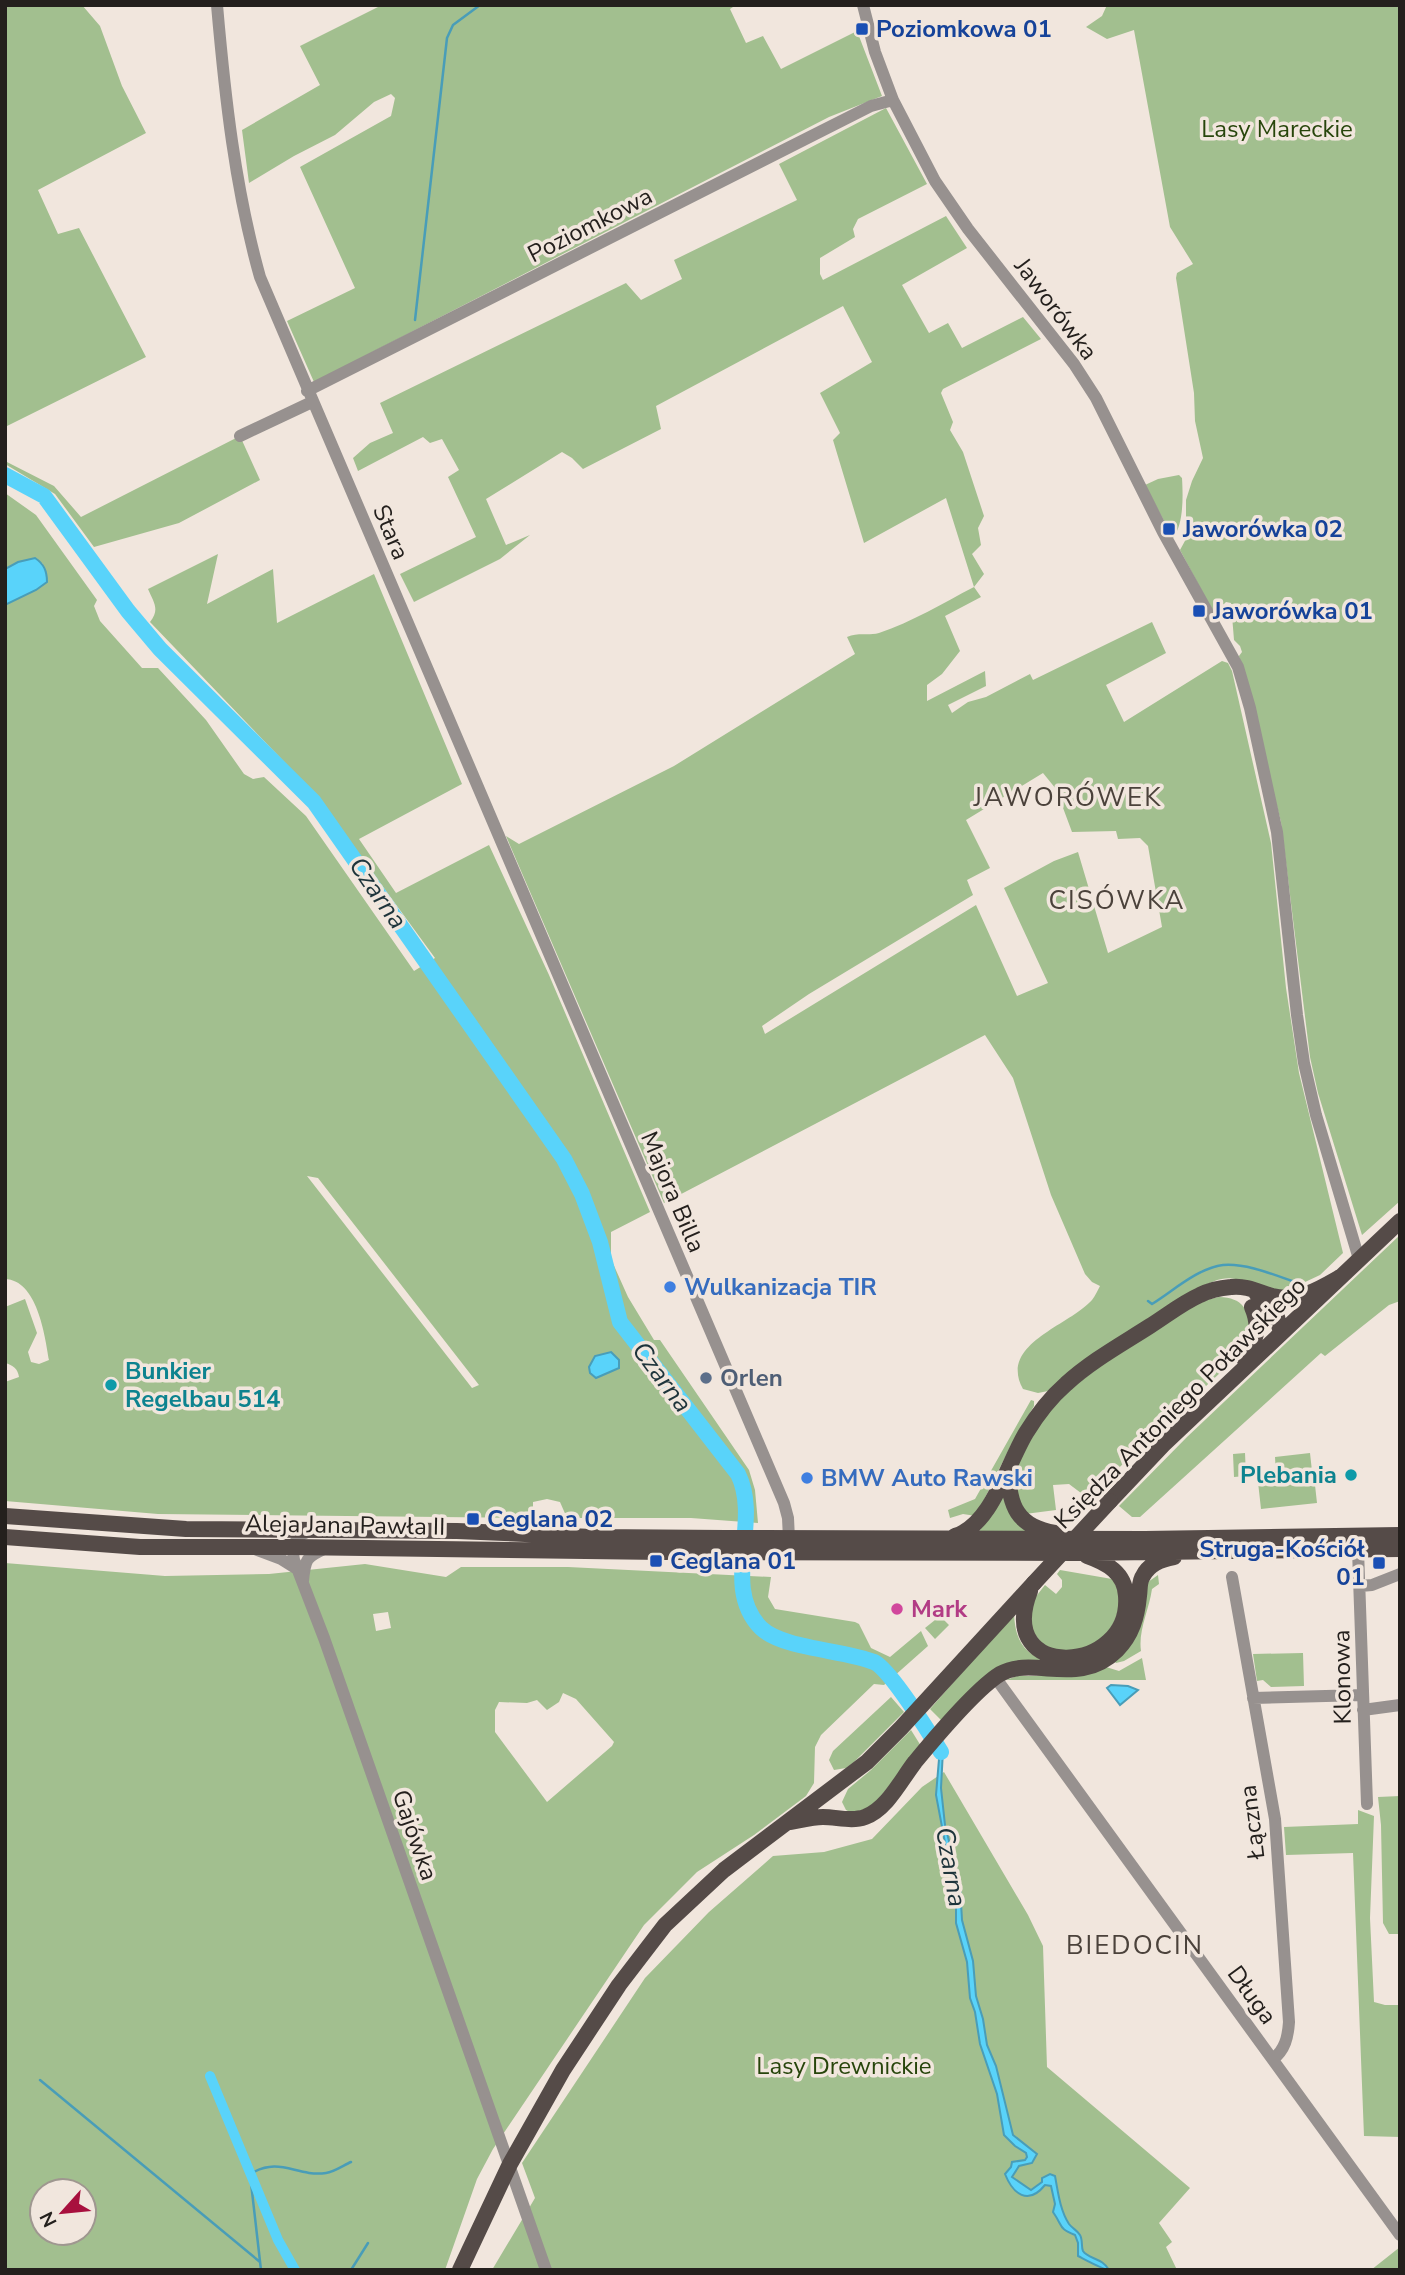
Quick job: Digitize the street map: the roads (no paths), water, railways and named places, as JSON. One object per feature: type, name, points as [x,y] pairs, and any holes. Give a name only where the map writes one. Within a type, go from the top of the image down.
[{"type":"main road","name":"Księdza Antoniego Poławskiego","points":[[460,2270],[510,2164],[563,2070],[600,2013],[665,1925],[707,1884],[867,1762],[1163,1445],[1400,1221]]},
{"type":"main road","points":[[946,1538],[965,1533],[980,1521],[1032,1424],[1065,1384],[1099,1359],[1187,1302],[1216,1289],[1252,1298],[1297,1297],[1342,1276]]},
{"type":"main road","points":[[1252,1298],[1281,1333]]},
{"type":"main road","points":[[1231,1381],[1256,1340],[1258,1325],[1252,1298]]},
{"type":"main road","points":[[1008,1471],[1011,1500],[1023,1519],[1043,1531],[1093,1539]]},
{"type":"main road","name":"Aleja Jana Pawła II","points":[[5,1516],[176,1529],[457,1531],[539,1528],[726,1545]]},
{"type":"main road","points":[[757,1545],[789,1539],[1400,1535]]},
{"type":"main road","name":"Aleja Jana Pawła II","points":[[5,1537],[140,1547],[726,1545]]},
{"type":"main road","points":[[726,1545],[1074,1553],[1400,1549]]},
{"type":"main road","points":[[785,1823],[820,1817],[862,1818],[878,1809],[945,1727],[995,1677],[1010,1670],[1083,1668],[1107,1658],[1131,1630],[1142,1576],[1152,1566],[1166,1559],[1200,1552]]},
{"type":"main road","points":[[1034,1583],[1023,1619],[1026,1633],[1034,1646],[1048,1654],[1065,1658],[1088,1654],[1101,1647],[1114,1635],[1124,1617],[1124,1584],[1113,1569],[1095,1559],[1074,1553]]},
{"type":"main road","points":[[832,1789],[837,1808],[849,1819]]},
{"type":"street","name":"Stara","points":[[217,5],[227,110],[246,223],[260,277],[593,1057]]},
{"type":"street","name":"Jaworówka","points":[[863,5],[875,52],[893,100],[914,144],[951,206],[1074,364],[1096,398],[1172,551],[1223,638],[1243,682],[1277,832],[1304,1063],[1316,1115],[1359,1259]]},
{"type":"street","name":"Poziomkowa","points":[[240,436],[310,396],[871,106],[893,100]]},
{"type":"street","name":"Majora Billa","points":[[593,1057],[784,1503],[789,1539]]},
{"type":"street","points":[[292,1546],[300,1536],[313,1530]]},
{"type":"street","name":"Gajówka","points":[[292,1546],[546,2270]]},
{"type":"street","points":[[248,1547],[281,1559],[300,1575],[309,1557],[326,1547]]},
{"type":"street","name":"Klonowa","points":[[1358,1550],[1367,1804]]},
{"type":"street","points":[[1360,1586],[1372,1585],[1400,1574]]},
{"type":"street","name":"Łączna","points":[[1232,1577],[1275,1819],[1289,2005],[1288,2037],[1282,2050],[1273,2059]]},
{"type":"street","name":"Długa","points":[[995,1677],[1400,2235]]},
{"type":"street","points":[[1252,1698],[1363,1695]]},
{"type":"street","points":[[1363,1710],[1400,1705]]},
{"type":"water","points":[[35,558],[44,568],[47,582],[5,605],[5,569]]},
{"type":"water","points":[[611,1352],[619,1360],[619,1368],[596,1378],[590,1373],[589,1367],[595,1356]]},
{"type":"water","points":[[1111,1685],[1128,1686],[1138,1690],[1120,1705],[1107,1688]]},
{"type":"water","points":[[940,1744],[943,1750],[941,1788],[945,1825],[960,1885],[962,1920],[973,1961],[976,1996],[987,2045],[996,2066],[1013,2135],[1037,2154],[1032,2163],[1019,2166],[1012,2177],[1031,2190],[1042,2182],[1042,2178],[1050,2174],[1055,2176],[1063,2213],[1080,2235],[1083,2251],[1103,2263],[1109,2270],[1078,2256],[1075,2235],[1063,2229],[1053,2212],[1055,2204],[1051,2186],[1045,2185],[1033,2195],[1022,2195],[1012,2187],[1005,2174],[1012,2162],[1025,2160],[1027,2157],[1026,2153],[1004,2135],[997,2094],[980,2044],[970,1998],[967,1962],[956,1923],[956,1901],[936,1795],[939,1759],[937,1749]]},
{"type":"waterway","points":[[415,320],[447,38],[453,25],[480,5]]},
{"type":"waterway","name":"Czarna","points":[[5,475],[44,496],[128,611],[160,649],[314,802],[564,1159],[582,1194],[600,1242],[620,1322],[738,1474],[746,1512],[743,1593],[749,1611],[761,1628],[771,1635],[799,1645],[874,1662],[890,1676],[941,1752]]},
{"type":"waterway","points":[[1148,1301],[1152,1304],[1195,1275],[1223,1265],[1249,1267],[1292,1281]]},
{"type":"waterway","points":[[210,2076],[278,2240],[295,2270]]},
{"type":"waterway","points":[[40,2080],[260,2262]]},
{"type":"waterway","points":[[261,2270],[250,2174],[271,2167],[326,2173],[351,2162]]},
{"type":"waterway","points":[[351,2270],[368,2243]]},
{"type":"place","name":"Poziomkowa 01","points":[[862,29]]},
{"type":"place","name":"Jaworówka 02","points":[[1169,529]]},
{"type":"place","name":"Jaworówka 01","points":[[1199,611]]},
{"type":"place","name":"Wulkanizacja TIR","points":[[670,1287]]},
{"type":"place","name":"Orlen","points":[[706,1378]]},
{"type":"place","name":"Bunkier Regelbau 514","points":[[111,1385]]},
{"type":"place","name":"Plebania","points":[[1351,1475]]},
{"type":"place","name":"BMW Auto Rawski","points":[[807,1478]]},
{"type":"place","name":"Ceglana 02","points":[[473,1519]]},
{"type":"place","name":"Ceglana 01","points":[[656,1561]]},
{"type":"place","name":"Struga-Kościół 01","points":[[1379,1563]]},
{"type":"place","name":"Mark","points":[[897,1609]]},
{"type":"district","name":"JAWORÓWEK","points":[[1068,797]]},
{"type":"district","name":"CISÓWKA","points":[[1117,900]]},
{"type":"district","name":"BIEDOCIN","points":[[1135,1945]]},
{"type":"park label","name":"Lasy Mareckie","points":[[1277,129]]},
{"type":"park label","name":"Lasy Drewnickie","points":[[844,2066]]}]
